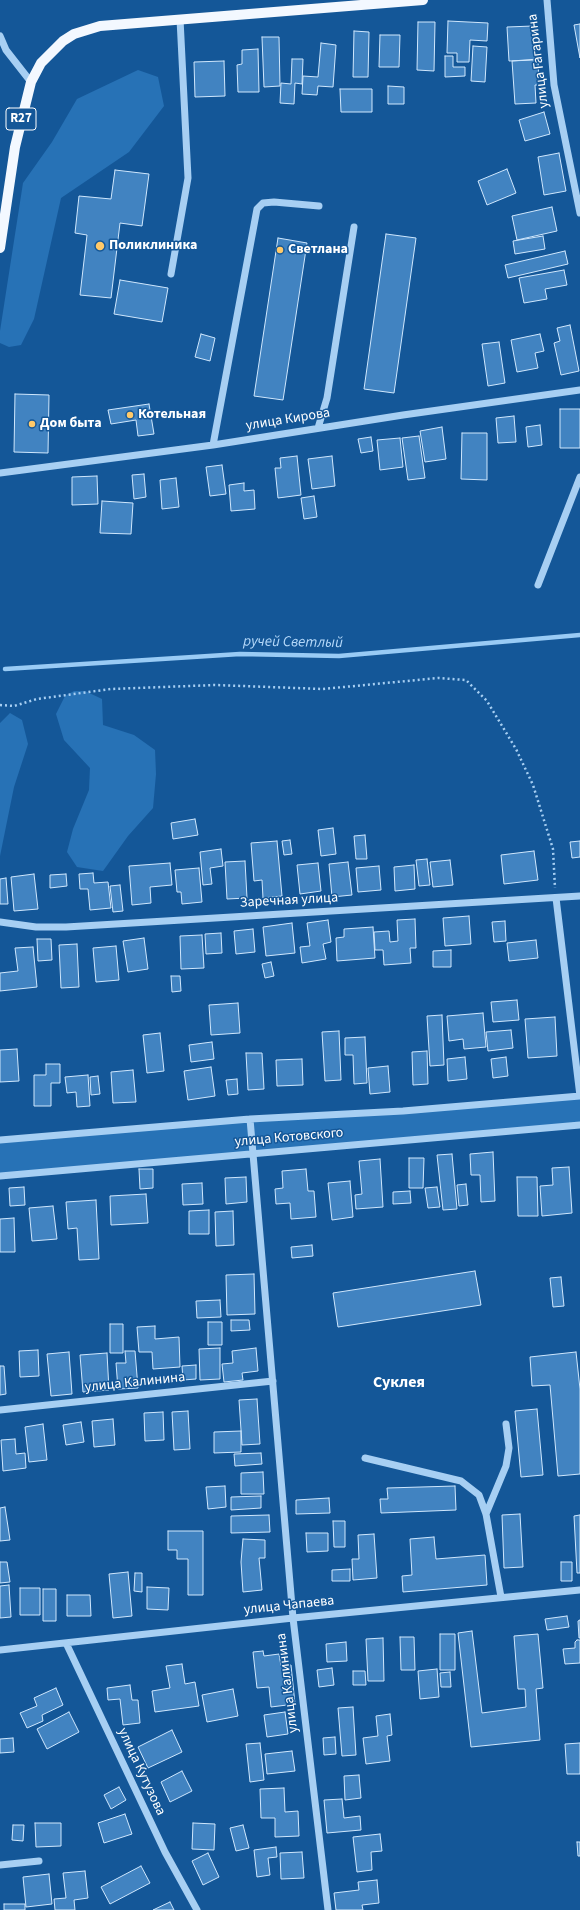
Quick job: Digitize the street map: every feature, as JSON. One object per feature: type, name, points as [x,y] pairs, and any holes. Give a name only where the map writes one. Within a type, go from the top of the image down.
[{"type":"main road","name":"R27","points":[[0,248],[16,141],[30,82],[48,54],[74,34],[100,26],[423,0]]},
{"type":"street","name":"улица Гагарина","points":[[547,0],[554,85],[580,213]]},
{"type":"street","points":[[171,274],[188,178],[180,19]]},
{"type":"street","points":[[0,36],[6,50],[30,82]]},
{"type":"street","points":[[213,446],[257,209],[263,203],[274,202],[319,206]]},
{"type":"street","points":[[318,428],[327,398],[354,227]]},
{"type":"street","name":"улица Кирова","points":[[0,473],[213,446],[403,415],[580,390]]},
{"type":"street","points":[[538,585],[580,477]]},
{"type":"street","name":"Заречная улица","points":[[0,922],[36,927],[66,927],[580,896]]},
{"type":"street","points":[[556,898],[580,1096]]},
{"type":"street","name":"улица Котовского","points":[[0,1140],[250,1119],[403,1111],[580,1096]]},
{"type":"street","name":"улица Калинина","points":[[250,1119],[293,1618],[328,1910]]},
{"type":"street","name":"улица Котовского","points":[[0,1176],[580,1125]]},
{"type":"street","name":"улица Калинина","points":[[0,1410],[273,1381]]},
{"type":"street","points":[[486,1514],[506,1466],[509,1448],[506,1424]]},
{"type":"street","points":[[365,1458],[461,1481],[479,1495],[486,1514],[501,1597]]},
{"type":"street","name":"улица Чапаева","points":[[0,1650],[293,1618],[580,1590]]},
{"type":"street","name":"улица Кутузова","points":[[66,1643],[165,1852],[197,1910]]},
{"type":"street","points":[[0,1865],[40,1861]]},
{"type":"path","points":[[0,705],[14,706],[37,699],[111,688],[215,685],[323,689],[438,678],[466,680],[487,701],[516,749],[533,785],[553,848],[556,898]]},
{"type":"shaded area","points":[[138,70],[158,77],[164,106],[129,152],[61,198],[34,319],[21,345],[9,347],[0,343],[0,331],[23,183],[52,142],[77,99]]},
{"type":"shaded area","points":[[74,691],[85,691],[102,699],[103,725],[134,735],[155,750],[156,774],[153,808],[128,836],[103,871],[77,867],[67,852],[73,829],[89,790],[90,768],[64,740],[56,714],[65,696]]},
{"type":"shaded area","points":[[10,713],[22,720],[28,744],[14,787],[0,856],[0,723]]},
{"type":"shaded area","points":[[580,1096],[580,1125],[0,1176],[0,1140]]},
{"type":"building","points":[[448,21],[488,23],[487,41],[470,40],[469,62],[457,62],[457,53],[447,53]]},
{"type":"building","points":[[418,22],[435,22],[434,71],[417,70]]},
{"type":"building","points":[[580,24],[580,58],[574,25]]},
{"type":"building","points":[[533,26],[535,60],[509,61],[507,27]]},
{"type":"building","points":[[354,31],[369,32],[368,77],[353,77]]},
{"type":"building","points":[[380,35],[400,35],[399,67],[379,67]]},
{"type":"building","points":[[262,37],[279,37],[280,86],[264,87]]},
{"type":"building","points":[[321,43],[336,45],[333,87],[318,86],[317,95],[302,94],[303,76],[318,77]]},
{"type":"building","points":[[473,46],[487,47],[485,82],[471,81]]},
{"type":"building","points":[[258,49],[259,92],[238,92],[237,65],[242,64],[242,50]]},
{"type":"building","points":[[445,56],[453,56],[453,67],[465,67],[465,76],[445,77]]},
{"type":"building","points":[[292,59],[303,59],[302,84],[295,83],[294,104],[280,103],[281,83],[291,84]]},
{"type":"building","points":[[538,59],[539,85],[535,85],[536,103],[515,104],[512,61]]},
{"type":"building","points":[[224,61],[225,96],[195,97],[194,62]]},
{"type":"building","points":[[388,86],[404,87],[404,104],[388,104]]},
{"type":"building","points":[[340,89],[372,89],[372,112],[341,112]]},
{"type":"building","points":[[544,112],[550,134],[525,141],[519,120]]},
{"type":"building","points":[[559,153],[566,191],[544,195],[538,157]]},
{"type":"building","points":[[507,169],[516,193],[487,205],[478,181]]},
{"type":"building","points":[[115,170],[149,174],[142,226],[120,223],[111,298],[80,295],[87,235],[75,233],[79,196],[111,199]]},
{"type":"building","points":[[552,207],[557,231],[517,240],[512,216]]},
{"type":"building","points":[[386,234],[416,238],[394,393],[364,389]]},
{"type":"building","points":[[543,236],[545,249],[515,254],[513,241]]},
{"type":"building","points":[[278,238],[307,243],[283,400],[254,396]]},
{"type":"building","points":[[565,251],[568,264],[508,278],[505,265]]},
{"type":"building","points":[[564,270],[567,285],[545,289],[547,299],[524,303],[519,278]]},
{"type":"building","points":[[120,280],[168,288],[162,322],[114,314]]},
{"type":"building","points":[[570,325],[579,371],[561,375],[554,343],[560,341],[557,328]]},
{"type":"building","points":[[201,334],[215,338],[210,361],[195,357]]},
{"type":"building","points":[[540,334],[544,351],[535,353],[538,368],[517,372],[511,340]]},
{"type":"building","points":[[499,342],[505,383],[488,386],[482,344]]},
{"type":"building","name":"Дом быта","points":[[15,394],[49,395],[48,453],[14,452]]},
{"type":"building","name":"Котельная","points":[[149,404],[154,434],[138,436],[136,420],[111,424],[108,410]]},
{"type":"building","points":[[560,409],[580,409],[580,448],[560,448]]},
{"type":"building","points":[[514,416],[516,442],[498,443],[496,418]]},
{"type":"building","points":[[540,425],[542,445],[528,447],[526,427]]},
{"type":"building","points":[[442,427],[446,459],[425,462],[420,431]]},
{"type":"building","points":[[462,433],[487,433],[487,480],[461,479]]},
{"type":"building","points":[[419,436],[425,478],[408,480],[402,438]]},
{"type":"building","points":[[371,437],[373,451],[361,453],[358,439]]},
{"type":"building","points":[[400,438],[403,467],[380,470],[377,440]]},
{"type":"building","points":[[297,456],[301,495],[278,498],[275,468],[281,468],[280,458]]},
{"type":"building","points":[[332,456],[335,486],[312,489],[308,459]]},
{"type":"building","points":[[222,465],[226,494],[210,496],[206,467]]},
{"type":"building","points":[[144,474],[146,497],[134,499],[132,475]]},
{"type":"building","points":[[97,476],[98,504],[72,505],[72,477]]},
{"type":"building","points":[[176,478],[179,507],[162,509],[160,480]]},
{"type":"building","points":[[244,483],[244,491],[254,490],[255,509],[231,511],[229,485]]},
{"type":"building","points":[[314,496],[317,517],[304,519],[301,498]]},
{"type":"building","points":[[102,501],[133,503],[131,534],[100,533]]},
{"type":"building","points":[[195,819],[198,835],[173,839],[171,823]]},
{"type":"building","points":[[333,828],[336,854],[321,856],[318,830]]},
{"type":"building","points":[[365,835],[367,859],[356,859],[354,836]]},
{"type":"building","points":[[290,840],[292,854],[284,855],[282,841]]},
{"type":"building","points":[[277,841],[282,896],[263,898],[262,880],[254,881],[251,843]]},
{"type":"building","points":[[580,841],[580,857],[572,858],[570,842]]},
{"type":"building","points":[[221,849],[223,866],[210,868],[212,884],[203,885],[200,852]]},
{"type":"building","points":[[534,851],[538,880],[504,884],[501,855]]},
{"type":"building","points":[[427,859],[430,885],[419,886],[416,860]]},
{"type":"building","points":[[450,860],[453,885],[433,887],[430,862]]},
{"type":"building","points":[[245,861],[247,898],[227,899],[225,862]]},
{"type":"building","points":[[348,862],[352,895],[332,897],[329,864]]},
{"type":"building","points":[[170,863],[172,885],[150,887],[151,903],[132,905],[129,866]]},
{"type":"building","points":[[318,863],[321,891],[300,894],[297,865]]},
{"type":"building","points":[[414,865],[415,889],[395,891],[394,867]]},
{"type":"building","points":[[379,866],[381,890],[358,892],[356,868]]},
{"type":"building","points":[[199,868],[202,902],[182,904],[181,892],[177,892],[175,870]]},
{"type":"building","points":[[93,873],[94,883],[108,882],[111,908],[90,910],[88,889],[80,889],[79,874]]},
{"type":"building","points":[[34,874],[38,909],[14,911],[11,877]]},
{"type":"building","points":[[66,874],[67,886],[50,888],[50,875]]},
{"type":"building","points":[[6,878],[8,904],[0,904],[0,879]]},
{"type":"building","points":[[120,885],[123,911],[113,912],[110,886]]},
{"type":"building","points":[[469,916],[471,944],[445,946],[443,918]]},
{"type":"building","points":[[415,919],[416,948],[410,948],[411,963],[384,965],[383,950],[375,950],[374,932],[389,931],[390,942],[398,941],[397,920]]},
{"type":"building","points":[[328,920],[331,942],[323,944],[326,959],[302,963],[300,947],[310,946],[307,923]]},
{"type":"building","points":[[505,921],[506,941],[494,942],[492,922]]},
{"type":"building","points":[[292,923],[295,953],[266,956],[263,927]]},
{"type":"building","points":[[373,927],[375,958],[337,961],[336,938],[344,937],[344,929]]},
{"type":"building","points":[[253,929],[255,952],[236,954],[234,931]]},
{"type":"building","points":[[221,933],[222,953],[206,954],[205,934]]},
{"type":"building","points":[[202,935],[204,968],[181,969],[180,936]]},
{"type":"building","points":[[144,938],[148,969],[128,972],[123,941]]},
{"type":"building","points":[[37,939],[51,939],[52,960],[38,961]]},
{"type":"building","points":[[536,940],[538,958],[509,961],[507,943]]},
{"type":"building","points":[[77,944],[79,987],[61,988],[59,945]]},
{"type":"building","points":[[116,946],[119,980],[96,982],[93,948]]},
{"type":"building","points":[[33,947],[37,987],[0,991],[0,973],[18,971],[15,948]]},
{"type":"building","points":[[451,950],[451,967],[433,967],[433,951]]},
{"type":"building","points":[[271,962],[274,976],[265,978],[262,964]]},
{"type":"building","points":[[171,976],[180,976],[181,991],[172,992]]},
{"type":"building","points":[[517,1000],[519,1020],[493,1022],[491,1002]]},
{"type":"building","points":[[238,1003],[240,1033],[211,1035],[209,1005]]},
{"type":"building","points":[[483,1013],[486,1047],[464,1049],[463,1039],[449,1041],[447,1016]]},
{"type":"building","points":[[442,1015],[444,1065],[430,1066],[427,1016]]},
{"type":"building","points":[[555,1017],[557,1056],[528,1058],[525,1019]]},
{"type":"building","points":[[511,1030],[513,1048],[488,1051],[486,1032]]},
{"type":"building","points":[[339,1031],[341,1080],[325,1081],[322,1032]]},
{"type":"building","points":[[160,1033],[164,1071],[147,1073],[143,1035]]},
{"type":"building","points":[[365,1037],[367,1083],[354,1084],[353,1055],[345,1055],[345,1038]]},
{"type":"building","points":[[212,1042],[214,1059],[191,1062],[189,1045]]},
{"type":"building","points":[[17,1049],[19,1081],[0,1082],[0,1050]]},
{"type":"building","points":[[427,1051],[428,1084],[413,1085],[412,1052]]},
{"type":"building","points":[[246,1053],[262,1053],[264,1089],[248,1090]]},
{"type":"building","points":[[465,1057],[467,1079],[448,1081],[447,1059]]},
{"type":"building","points":[[506,1057],[508,1076],[493,1078],[491,1059]]},
{"type":"building","points":[[302,1059],[303,1085],[277,1086],[276,1060]]},
{"type":"building","points":[[46,1064],[60,1064],[60,1083],[51,1083],[51,1106],[34,1106],[34,1075],[46,1075]]},
{"type":"building","points":[[388,1066],[390,1092],[370,1094],[368,1068]]},
{"type":"building","points":[[211,1067],[215,1096],[188,1100],[184,1071]]},
{"type":"building","points":[[133,1070],[136,1102],[113,1103],[111,1072]]},
{"type":"building","points":[[88,1075],[90,1106],[77,1107],[76,1092],[67,1093],[65,1077]]},
{"type":"building","points":[[98,1076],[100,1094],[91,1095],[90,1077]]},
{"type":"building","points":[[237,1079],[238,1094],[228,1095],[226,1080]]},
{"type":"building","points":[[493,1152],[495,1201],[481,1202],[480,1175],[471,1175],[470,1154]]},
{"type":"building","points":[[452,1154],[457,1209],[443,1210],[437,1155]]},
{"type":"building","points":[[409,1158],[424,1158],[423,1188],[409,1188]]},
{"type":"building","points":[[380,1159],[383,1207],[356,1209],[355,1195],[362,1194],[359,1161]]},
{"type":"building","points":[[569,1167],[572,1213],[542,1216],[540,1186],[553,1185],[552,1168]]},
{"type":"building","points":[[139,1169],[153,1169],[153,1188],[140,1189]]},
{"type":"building","points":[[306,1169],[308,1191],[314,1191],[316,1217],[291,1219],[290,1203],[276,1204],[275,1189],[283,1188],[282,1171]]},
{"type":"building","points":[[246,1177],[247,1202],[226,1204],[225,1178]]},
{"type":"building","points":[[517,1177],[537,1177],[538,1216],[518,1216]]},
{"type":"building","points":[[350,1181],[353,1217],[332,1220],[328,1183]]},
{"type":"building","points":[[202,1183],[203,1204],[183,1205],[182,1184]]},
{"type":"building","points":[[466,1184],[468,1205],[459,1206],[457,1185]]},
{"type":"building","points":[[24,1187],[25,1205],[10,1206],[9,1188]]},
{"type":"building","points":[[437,1187],[440,1207],[428,1208],[425,1188]]},
{"type":"building","points":[[410,1191],[411,1203],[393,1204],[393,1192]]},
{"type":"building","points":[[146,1194],[148,1223],[111,1225],[110,1196]]},
{"type":"building","points":[[96,1200],[99,1259],[79,1260],[77,1228],[68,1229],[66,1202]]},
{"type":"building","points":[[53,1206],[57,1239],[32,1241],[29,1208]]},
{"type":"building","points":[[209,1210],[209,1234],[189,1234],[189,1211]]},
{"type":"building","points":[[233,1211],[234,1245],[216,1246],[215,1212]]},
{"type":"building","points":[[14,1218],[15,1252],[0,1252],[0,1219]]},
{"type":"building","points":[[312,1245],[313,1256],[292,1258],[291,1247]]},
{"type":"building","points":[[475,1271],[481,1305],[338,1327],[333,1293]]},
{"type":"building","points":[[254,1274],[255,1314],[227,1315],[226,1275]]},
{"type":"building","points":[[561,1277],[564,1306],[553,1307],[550,1278]]},
{"type":"building","points":[[220,1300],[221,1317],[197,1318],[196,1301]]},
{"type":"building","points":[[231,1320],[249,1320],[250,1330],[231,1331]]},
{"type":"building","points":[[208,1322],[222,1322],[222,1345],[208,1345]]},
{"type":"building","points":[[110,1324],[123,1324],[123,1353],[110,1353]]},
{"type":"building","points":[[155,1326],[155,1339],[179,1337],[180,1367],[153,1369],[152,1352],[139,1352],[137,1327]]},
{"type":"building","points":[[220,1348],[220,1379],[200,1380],[199,1349]]},
{"type":"building","points":[[256,1348],[258,1371],[242,1373],[243,1380],[224,1382],[222,1364],[233,1363],[232,1351]]},
{"type":"building","points":[[38,1350],[39,1376],[20,1377],[19,1351]]},
{"type":"building","points":[[125,1351],[135,1351],[138,1388],[118,1389],[116,1363],[126,1363]]},
{"type":"building","points":[[69,1352],[72,1394],[51,1396],[47,1354]]},
{"type":"building","points":[[576,1352],[580,1389],[580,1474],[558,1476],[550,1385],[532,1386],[530,1357]]},
{"type":"building","points":[[107,1353],[109,1390],[83,1392],[80,1355]]},
{"type":"building","points":[[196,1365],[196,1379],[183,1380],[182,1366]]},
{"type":"building","points":[[0,1366],[4,1366],[6,1394],[0,1395]]},
{"type":"building","points":[[257,1399],[260,1444],[242,1445],[239,1400]]},
{"type":"building","points":[[537,1409],[543,1475],[521,1477],[515,1411]]},
{"type":"building","points":[[188,1411],[190,1449],[174,1450],[172,1412]]},
{"type":"building","points":[[163,1412],[164,1440],[145,1441],[144,1413]]},
{"type":"building","points":[[113,1419],[115,1445],[94,1447],[92,1421]]},
{"type":"building","points":[[81,1422],[84,1442],[66,1445],[63,1425]]},
{"type":"building","points":[[43,1424],[47,1460],[29,1462],[25,1427]]},
{"type":"building","points":[[241,1431],[241,1452],[214,1453],[214,1432]]},
{"type":"building","points":[[15,1439],[16,1454],[25,1453],[26,1468],[3,1471],[1,1440]]},
{"type":"building","points":[[261,1453],[262,1464],[235,1466],[234,1454]]},
{"type":"building","points":[[263,1472],[264,1494],[241,1494],[241,1473]]},
{"type":"building","points":[[225,1486],[226,1507],[208,1509],[206,1487]]},
{"type":"building","points":[[455,1486],[456,1510],[381,1513],[380,1499],[388,1499],[387,1488]]},
{"type":"building","points":[[261,1496],[261,1508],[231,1510],[231,1497]]},
{"type":"building","points":[[329,1498],[330,1513],[296,1514],[296,1500]]},
{"type":"building","points":[[5,1507],[10,1540],[0,1541],[0,1508]]},
{"type":"building","points":[[520,1514],[523,1567],[504,1568],[502,1515]]},
{"type":"building","points":[[269,1515],[270,1532],[231,1533],[231,1516]]},
{"type":"building","points":[[580,1515],[580,1573],[577,1573],[574,1516]]},
{"type":"building","points":[[333,1521],[345,1521],[345,1547],[334,1547]]},
{"type":"building","points":[[168,1531],[203,1531],[203,1595],[188,1595],[188,1559],[177,1559],[177,1550],[168,1550]]},
{"type":"building","points":[[306,1533],[328,1533],[328,1551],[307,1552]]},
{"type":"building","points":[[374,1534],[377,1578],[353,1580],[352,1559],[359,1559],[358,1535]]},
{"type":"building","points":[[434,1537],[436,1559],[485,1555],[487,1585],[403,1592],[402,1576],[412,1575],[410,1539]]},
{"type":"building","points":[[243,1539],[265,1540],[265,1558],[259,1558],[262,1590],[243,1592],[241,1562]]},
{"type":"building","points":[[0,1562],[7,1562],[10,1582],[0,1583]]},
{"type":"building","points":[[561,1562],[572,1562],[572,1581],[561,1581]]},
{"type":"building","points":[[350,1569],[350,1581],[332,1581],[332,1570]]},
{"type":"building","points":[[128,1572],[132,1616],[113,1618],[109,1574]]},
{"type":"building","points":[[135,1573],[142,1573],[142,1592],[134,1591]]},
{"type":"building","points":[[9,1585],[11,1617],[0,1618],[0,1586]]},
{"type":"building","points":[[147,1587],[169,1588],[168,1610],[147,1609]]},
{"type":"building","points":[[20,1588],[40,1588],[40,1615],[20,1615]]},
{"type":"building","points":[[43,1589],[56,1589],[56,1621],[43,1621]]},
{"type":"building","points":[[67,1595],[90,1595],[91,1616],[67,1616]]},
{"type":"building","points":[[567,1616],[569,1627],[547,1630],[545,1619]]},
{"type":"building","points":[[580,1620],[580,1638],[579,1638],[578,1621]]},
{"type":"building","points":[[472,1631],[482,1713],[526,1707],[525,1689],[518,1689],[514,1636],[538,1634],[543,1688],[536,1689],[540,1740],[471,1747],[458,1633]]},
{"type":"building","points":[[440,1634],[455,1634],[455,1670],[440,1670]]},
{"type":"building","points":[[400,1637],[414,1637],[415,1670],[401,1670]]},
{"type":"building","points":[[383,1638],[384,1681],[368,1681],[366,1639]]},
{"type":"building","points":[[580,1640],[580,1663],[565,1664],[563,1649],[575,1648],[575,1642]]},
{"type":"building","points":[[346,1642],[347,1661],[327,1662],[326,1644]]},
{"type":"building","points":[[263,1651],[264,1656],[279,1654],[281,1666],[291,1665],[295,1704],[271,1707],[269,1687],[257,1688],[253,1652]]},
{"type":"building","points":[[182,1664],[185,1684],[195,1682],[199,1706],[155,1712],[152,1691],[170,1688],[166,1666]]},
{"type":"building","points":[[332,1668],[334,1685],[319,1687],[317,1670]]},
{"type":"building","points":[[437,1669],[439,1697],[420,1699],[418,1671]]},
{"type":"building","points":[[353,1671],[365,1671],[366,1685],[353,1685]]},
{"type":"building","points":[[450,1672],[451,1687],[441,1687],[440,1673]]},
{"type":"building","points":[[130,1685],[132,1700],[138,1700],[140,1723],[123,1725],[120,1699],[108,1700],[107,1688]]},
{"type":"building","points":[[56,1688],[63,1705],[42,1715],[43,1721],[27,1728],[20,1713],[37,1706],[34,1698]]},
{"type":"building","points":[[233,1689],[238,1716],[207,1722],[202,1695]]},
{"type":"building","points":[[353,1707],[356,1755],[342,1756],[338,1708]]},
{"type":"building","points":[[69,1712],[79,1732],[47,1749],[37,1729]]},
{"type":"building","points":[[285,1712],[288,1734],[267,1737],[264,1715]]},
{"type":"building","points":[[390,1714],[392,1735],[387,1736],[390,1761],[366,1764],[363,1738],[378,1736],[376,1716]]},
{"type":"building","points":[[172,1730],[182,1752],[148,1768],[138,1747]]},
{"type":"building","points":[[335,1737],[336,1754],[324,1755],[323,1738]]},
{"type":"building","points":[[13,1738],[14,1752],[0,1753],[0,1739]]},
{"type":"building","points":[[260,1743],[264,1780],[250,1782],[246,1744]]},
{"type":"building","points":[[580,1743],[580,1774],[567,1774],[565,1744]]},
{"type":"building","points":[[292,1751],[295,1771],[267,1774],[265,1754]]},
{"type":"building","points":[[182,1771],[192,1791],[170,1802],[161,1782]]},
{"type":"building","points":[[359,1775],[361,1798],[345,1800],[344,1776]]},
{"type":"building","points":[[119,1787],[126,1800],[111,1809],[104,1795]]},
{"type":"building","points":[[284,1788],[285,1812],[298,1811],[299,1836],[275,1837],[275,1818],[261,1818],[260,1789]]},
{"type":"building","points":[[342,1799],[344,1818],[360,1816],[361,1830],[327,1833],[324,1800]]},
{"type":"building","points":[[125,1814],[132,1834],[104,1843],[98,1823]]},
{"type":"building","points":[[35,1823],[61,1823],[61,1846],[36,1847]]},
{"type":"building","points":[[193,1823],[215,1824],[214,1850],[192,1849]]},
{"type":"building","points":[[13,1825],[24,1825],[23,1841],[12,1840]]},
{"type":"building","points":[[243,1825],[249,1848],[236,1851],[230,1828]]},
{"type":"building","points":[[380,1834],[382,1851],[371,1852],[372,1870],[357,1872],[353,1837]]},
{"type":"building","points":[[577,1842],[580,1842],[580,1856],[578,1856]]},
{"type":"building","points":[[276,1847],[277,1857],[268,1858],[270,1875],[257,1877],[254,1850]]},
{"type":"building","points":[[302,1852],[304,1878],[281,1879],[280,1853]]},
{"type":"building","points":[[208,1853],[219,1877],[203,1885],[192,1861]]},
{"type":"building","points":[[141,1866],[150,1883],[110,1904],[101,1887]]},
{"type":"building","points":[[85,1871],[88,1898],[74,1900],[75,1910],[55,1910],[54,1899],[66,1898],[63,1873]]},
{"type":"building","points":[[49,1874],[52,1904],[26,1907],[23,1877]]},
{"type":"building","points":[[377,1880],[379,1903],[362,1905],[363,1910],[336,1910],[334,1893],[359,1890],[358,1882]]},
{"type":"building","points":[[170,1902],[174,1910],[153,1910]]},
{"type":"building","points":[[4,1904],[25,1904],[25,1910],[4,1910]]},
{"type":"waterway","name":"ручей Светлый","points":[[5,669],[240,654],[339,656],[580,635]]},
{"type":"place","name":"Поликлиника","points":[[100,246]]},
{"type":"place","name":"Светлана","points":[[280,250]]},
{"type":"place","name":"Котельная","points":[[130,415]]},
{"type":"place","name":"Дом быта","points":[[32,424]]},
{"type":"district","name":"Суклея","points":[[399,1383]]}]
